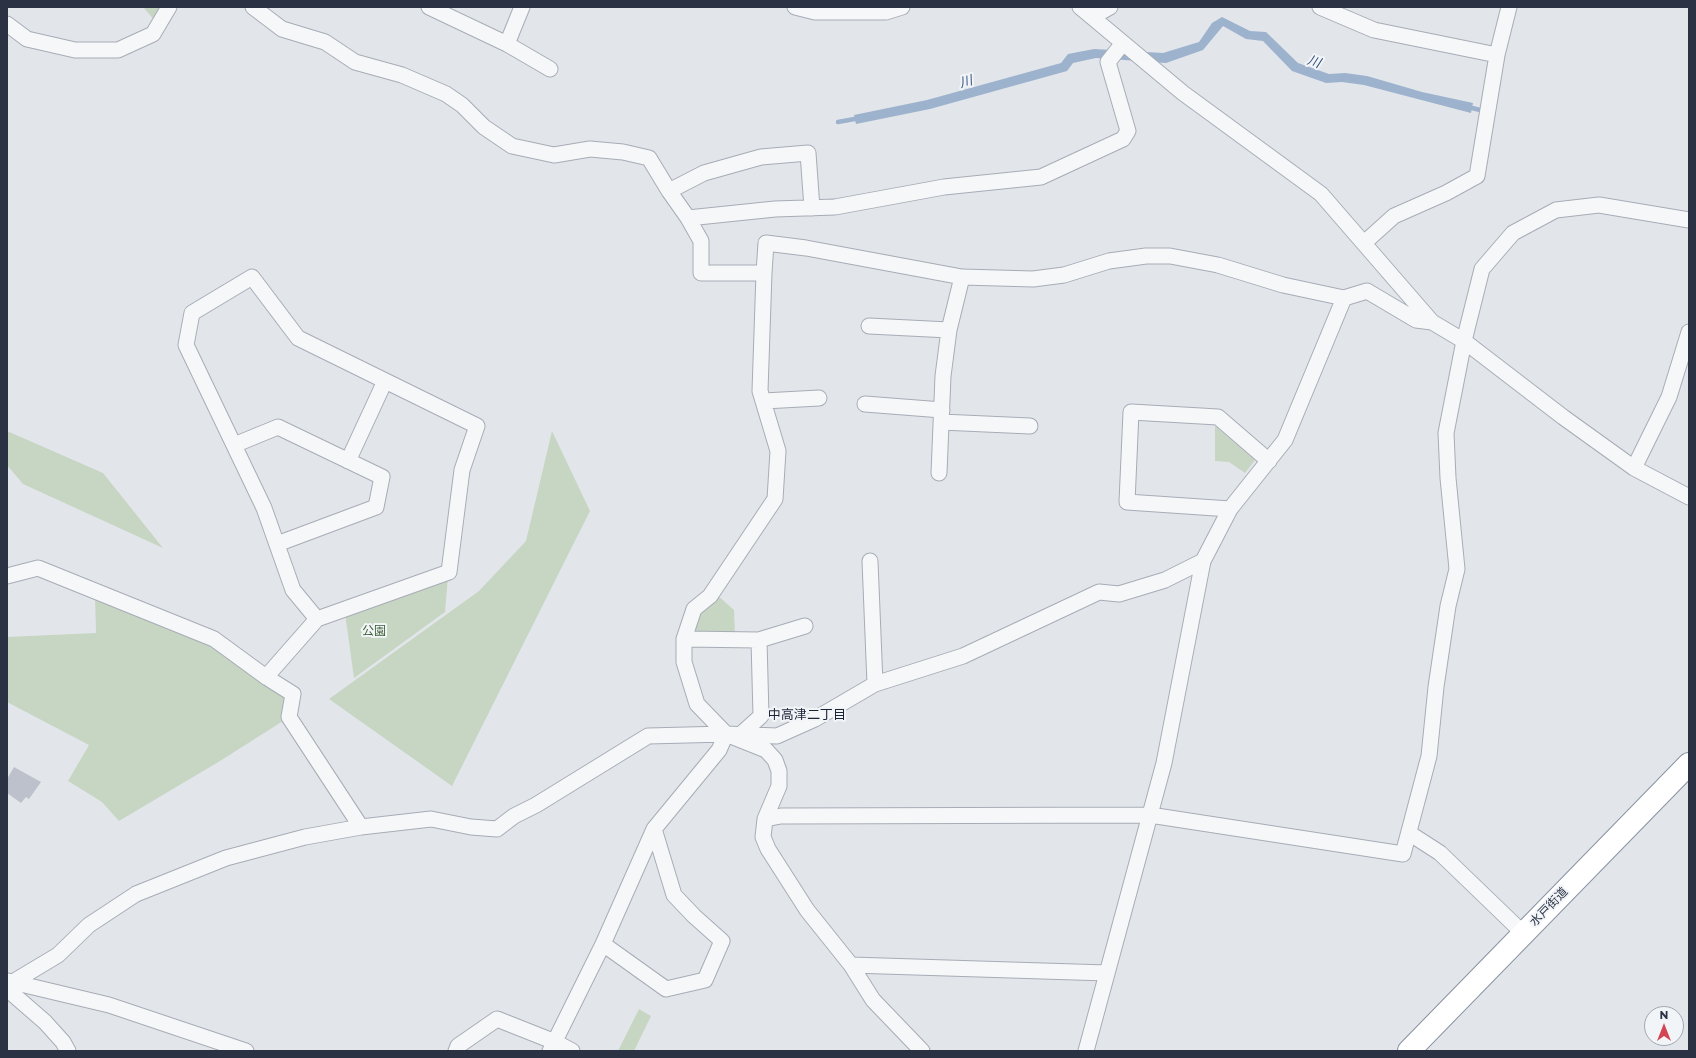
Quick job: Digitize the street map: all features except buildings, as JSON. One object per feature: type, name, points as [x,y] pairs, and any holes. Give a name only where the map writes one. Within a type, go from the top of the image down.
[{"type":"highway","name":"水戸街道","points":[[1409,1051],[1689,764]]},
{"type":"street","points":[[7,24],[27,39],[34,41],[74,50],[118,50],[153,34],[169,7]]},
{"type":"street","points":[[253,7],[282,29],[325,42],[355,62],[402,75],[446,94],[462,105],[484,127],[512,146],[554,155],[590,149],[623,152],[649,158],[702,241],[701,273],[764,273]]},
{"type":"street","points":[[429,7],[507,44],[550,69]]},
{"type":"street","points":[[507,44],[522,7]]},
{"type":"street","points":[[795,7],[815,12],[886,12],[902,7]]},
{"type":"street","points":[[1080,7],[1182,93],[1321,194],[1432,322],[1464,341],[1563,417],[1634,468],[1689,498]]},
{"type":"street","points":[[1092,17],[1110,7]]},
{"type":"street","points":[[1320,7],[1374,30],[1497,55]]},
{"type":"street","points":[[1364,243],[1394,216],[1446,193],[1477,176],[1497,55],[1509,7]]},
{"type":"street","points":[[688,218],[775,209],[835,207],[944,187],[1041,177],[1123,139],[1128,131],[1108,62],[1123,43]]},
{"type":"street","points":[[669,191],[704,173],[761,157],[808,153],[812,208]]},
{"type":"street","points":[[765,819],[781,816],[1150,815],[1403,854],[1429,756],[1436,687],[1448,606],[1458,569],[1448,478],[1446,433],[1464,341],[1482,269],[1513,232],[1556,210],[1599,205],[1689,220]]},
{"type":"street","points":[[922,1051],[873,1000],[851,965],[807,910],[768,848],[763,837],[765,819],[779,786],[779,771],[775,760],[766,750],[733,734],[697,704],[684,662],[684,639],[694,608],[710,596],[775,499],[778,451],[760,392],[766,242],[962,277],[1033,279],[1064,275],[1110,262],[1146,256],[1170,256],[1218,265],[1283,285],[1344,298],[1367,291],[1416,320],[1432,322]]},
{"type":"street","points":[[266,678],[317,619],[449,572],[462,470],[477,426],[298,338],[252,277],[192,313],[186,345],[264,508],[293,590],[317,619]]},
{"type":"street","points":[[940,473],[943,376],[949,330],[962,277]]},
{"type":"street","points":[[1086,1051],[1164,763],[1204,561],[1230,509],[1285,440],[1344,298]]},
{"type":"street","points":[[869,326],[949,330]]},
{"type":"street","points":[[1634,468],[1669,397],[1689,332]]},
{"type":"street","points":[[348,461],[385,381]]},
{"type":"street","points":[[764,401],[819,398]]},
{"type":"street","points":[[865,404],[941,416],[1030,426]]},
{"type":"street","points":[[1230,509],[1127,502],[1131,412],[1218,417],[1269,461]]},
{"type":"street","points":[[234,445],[278,427],[382,477],[376,507],[277,544]]},
{"type":"street","points":[[870,561],[874,684]]},
{"type":"street","points":[[9,984],[58,955],[90,925],[136,894],[226,858],[305,837],[361,827],[431,818],[471,827],[497,829],[514,816],[536,805],[648,736],[733,734],[777,736],[815,719],[874,684],[963,656],[1099,592],[1119,594],[1165,580],[1204,561]]},
{"type":"street","points":[[7,576],[38,568],[214,639],[266,678],[293,694],[289,717],[361,827]]},
{"type":"street","points":[[684,639],[759,640],[805,626]]},
{"type":"street","points":[[552,1046],[603,944],[654,829],[733,734],[761,716],[759,640]]},
{"type":"street","points":[[603,944],[666,989],[705,980],[722,941],[694,916],[674,894],[654,829]]},
{"type":"street","points":[[1408,833],[1440,853],[1523,933]]},
{"type":"street","points":[[851,965],[1107,973]]},
{"type":"street","points":[[9,984],[63,1042],[68,1051]]},
{"type":"street","points":[[9,984],[109,1005],[246,1051]]},
{"type":"street","points":[[456,1051],[458,1046],[497,1019],[552,1046],[572,1051]]},
{"type":"green space","points":[[143,7],[165,7],[156,22]]},
{"type":"green space","points":[[1215,426],[1255,460],[1245,473],[1229,462],[1215,461]]},
{"type":"green space","points":[[7,431],[103,473],[163,548],[23,484],[7,465]]},
{"type":"green space","points":[[552,431],[590,511],[452,786],[329,699],[479,591],[526,541]]},
{"type":"green space","name":"公園","points":[[448,577],[445,612],[354,678],[345,613]]},
{"type":"green space","points":[[716,594],[734,610],[735,636],[689,636],[699,611]]},
{"type":"green space","points":[[95,595],[210,644],[287,697],[283,721],[220,761],[119,821],[102,802],[68,781],[89,745],[7,702],[7,637],[96,633]]},
{"type":"green space","points":[[639,1009],[651,1016],[634,1051],[618,1051]]},
{"type":"water","points":[[1222,17],[1250,31],[1266,32],[1298,63],[1329,74],[1345,73],[1367,76],[1422,92],[1473,103],[1471,113],[1364,85],[1342,82],[1326,83],[1292,71],[1263,41],[1246,39],[1223,26],[1203,50],[1166,63],[1096,58],[1073,63],[1067,71],[930,109],[856,124],[854,115],[927,100],[1061,63],[1068,54],[1094,49],[1163,53],[1199,42],[1212,23]]},
{"type":"waterway","name":"川","points":[[1468,107],[1484,111]]},
{"type":"waterway","name":"川","points":[[838,122],[860,118]]},
{"type":"district","name":"中高津二丁目","points":[[807,715]]}]
